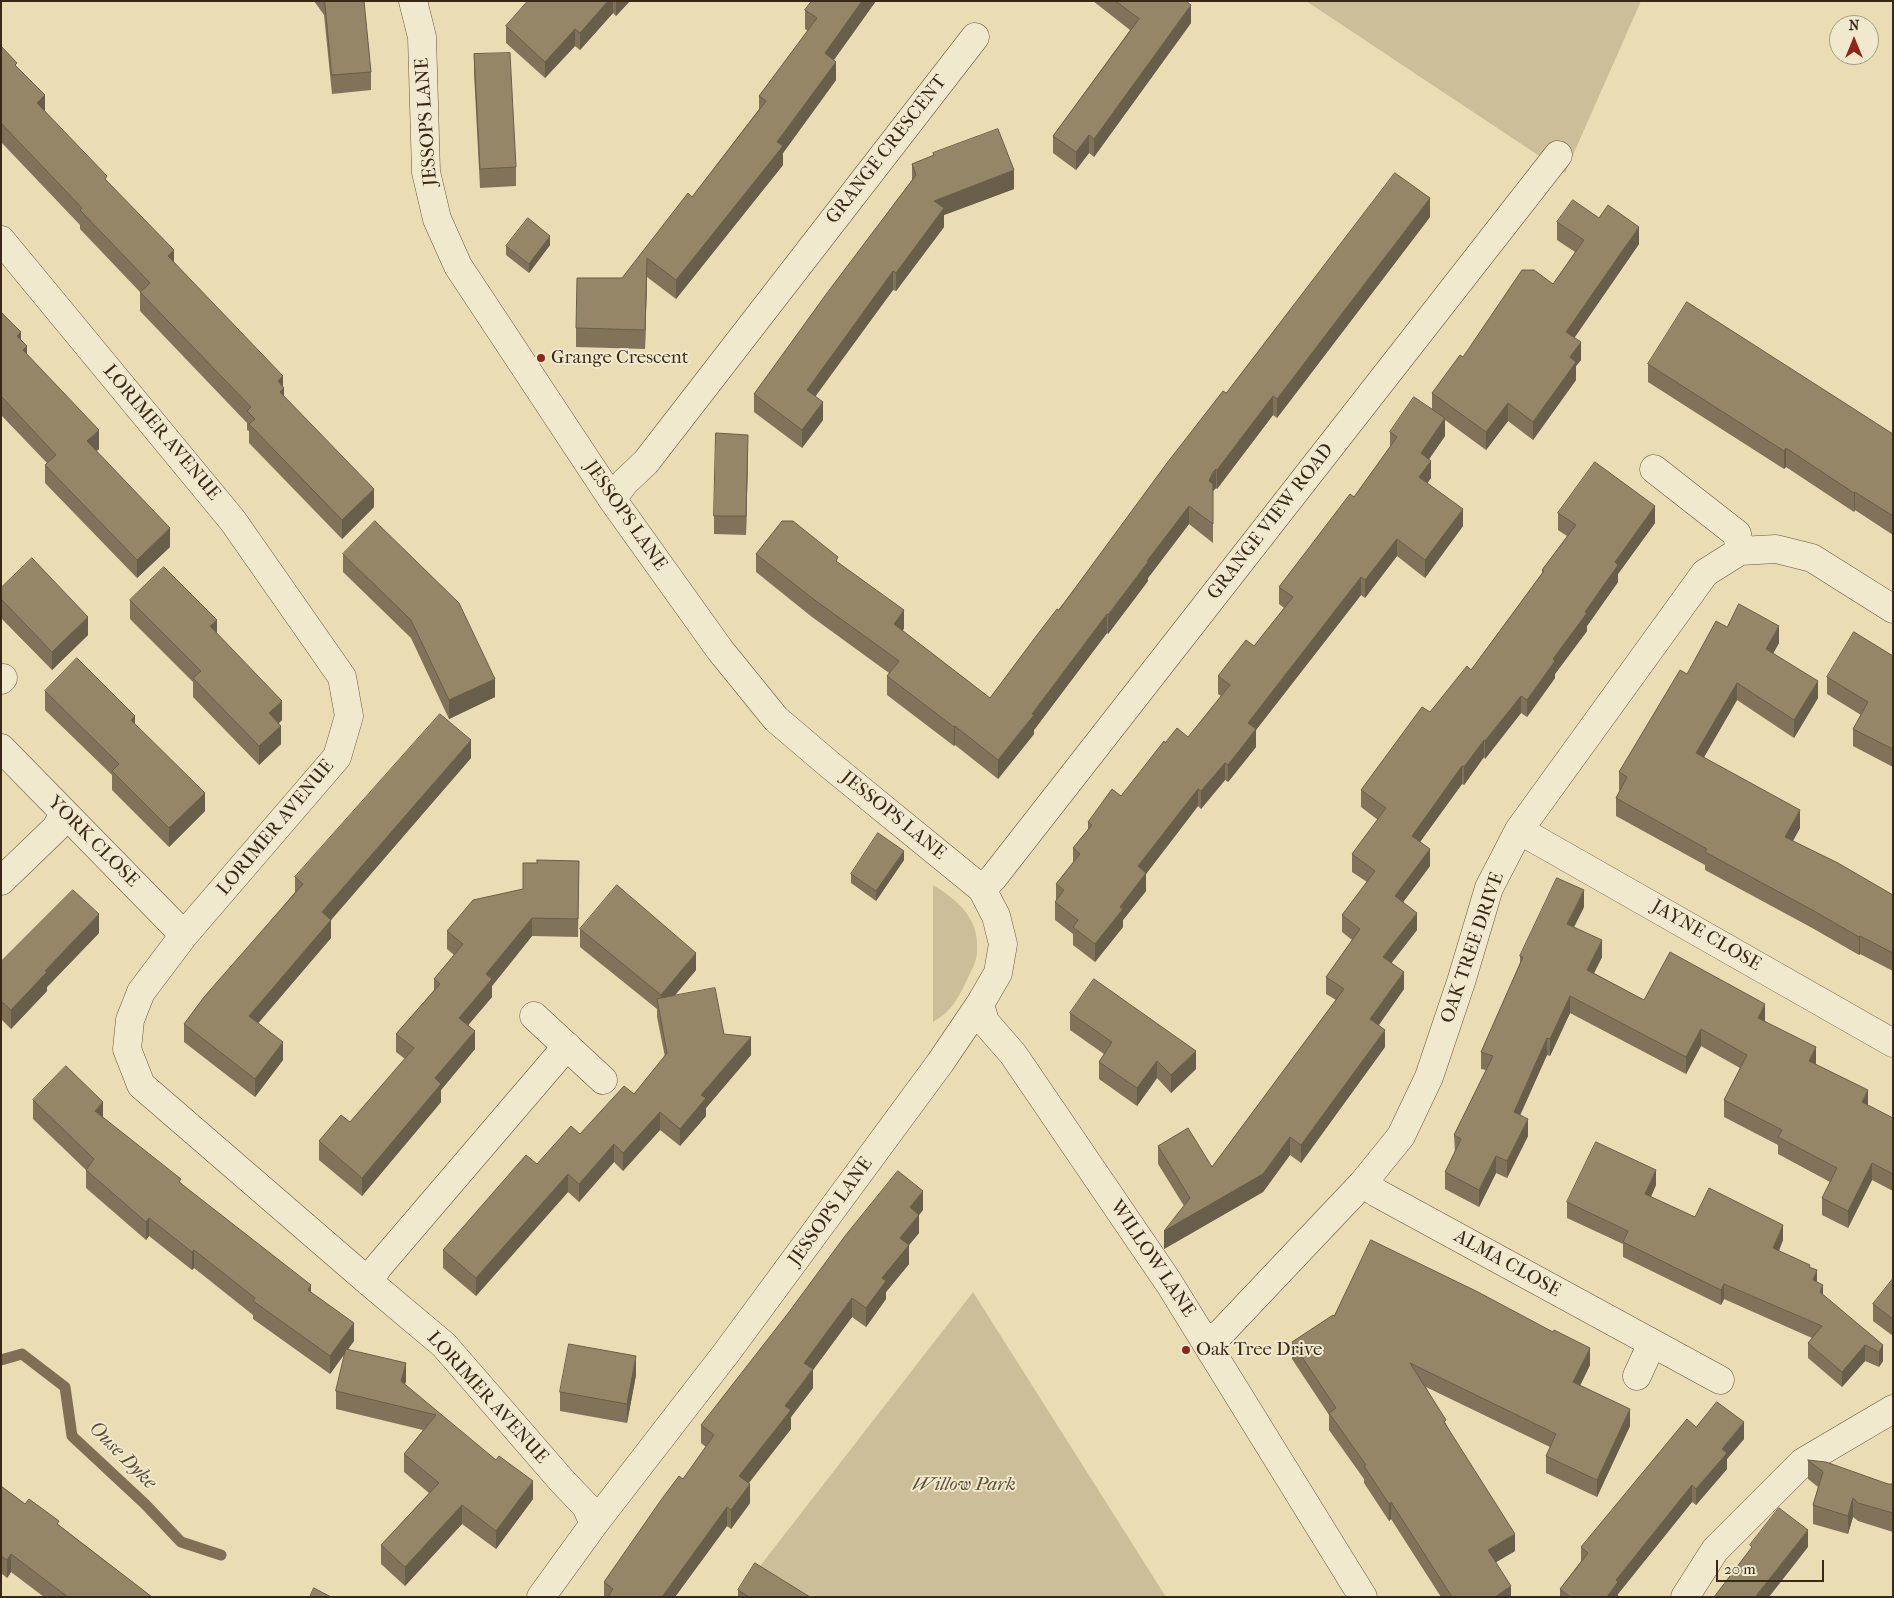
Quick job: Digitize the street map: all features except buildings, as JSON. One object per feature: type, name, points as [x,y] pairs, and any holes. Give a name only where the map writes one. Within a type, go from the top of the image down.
[{"type":"street","name":"JESSOPS LANE","points":[[413,1],[422,37],[426,172],[437,220],[458,266],[612,498],[720,650],[776,719],[982,889],[996,916],[1002,944],[998,973],[980,1004],[930,1077],[728,1352],[594,1524],[541,1597]]},
{"type":"street","name":"GRANGE CRESCENT","points":[[612,498],[625,482],[646,462],[975,37]]},
{"type":"street","name":"GRANGE VIEW ROAD","points":[[982,889],[993,878],[1558,155]]},
{"type":"street","name":"LORIMER AVENUE","points":[[1,240],[233,520],[342,677],[349,716],[337,757],[184,935],[141,992],[130,1020],[127,1050],[141,1085],[444,1345],[586,1506],[594,1524]]},
{"type":"street","points":[[1654,469],[1737,534],[1740,552]]},
{"type":"street","name":"OAK TREE DRIVE","points":[[1206,1342],[1221,1333],[1363,1183],[1401,1136],[1429,1077],[1490,888],[1519,830],[1705,573],[1740,552],[1776,549],[1812,558],[1893,609]]},
{"type":"street","name":"YORK CLOSE","points":[[1,748],[184,935]]},
{"type":"street","points":[[1,881],[56,828],[64,813]]},
{"type":"street","name":"JAYNE CLOSE","points":[[1519,830],[1893,1043]]},
{"type":"street","name":"WILLOW LANE","points":[[980,1004],[985,1022],[1013,1054],[1169,1283],[1363,1597]]},
{"type":"street","points":[[534,1016],[603,1080]]},
{"type":"street","points":[[369,1282],[378,1267],[567,1046]]},
{"type":"street","name":"ALMA CLOSE","points":[[1363,1183],[1378,1193],[1720,1380]]},
{"type":"street","points":[[1637,1376],[1652,1343]]},
{"type":"street","points":[[1685,1597],[1715,1550],[1803,1462],[1893,1409]]},
{"type":"street","points":[[1803,1462],[1839,1468]]},
{"type":"green space","points":[[1306,1],[1641,1],[1565,173]]},
{"type":"green space","points":[[933,885],[951,897],[966,912],[975,930],[977,952],[976,960],[962,990],[948,1010],[933,1022]]},
{"type":"green space","name":"Willow Park","points":[[973,1292],[1166,1597],[803,1597],[760,1566]]},
{"type":"waterway","name":"Ouse Dyke","points":[[1,1360],[22,1354],[65,1387],[72,1436],[145,1504],[181,1542],[221,1555]]},
{"type":"place","name":"Grange Crescent","points":[[541,358]]},
{"type":"place","name":"Oak Tree Drive","points":[[1186,1350]]}]
